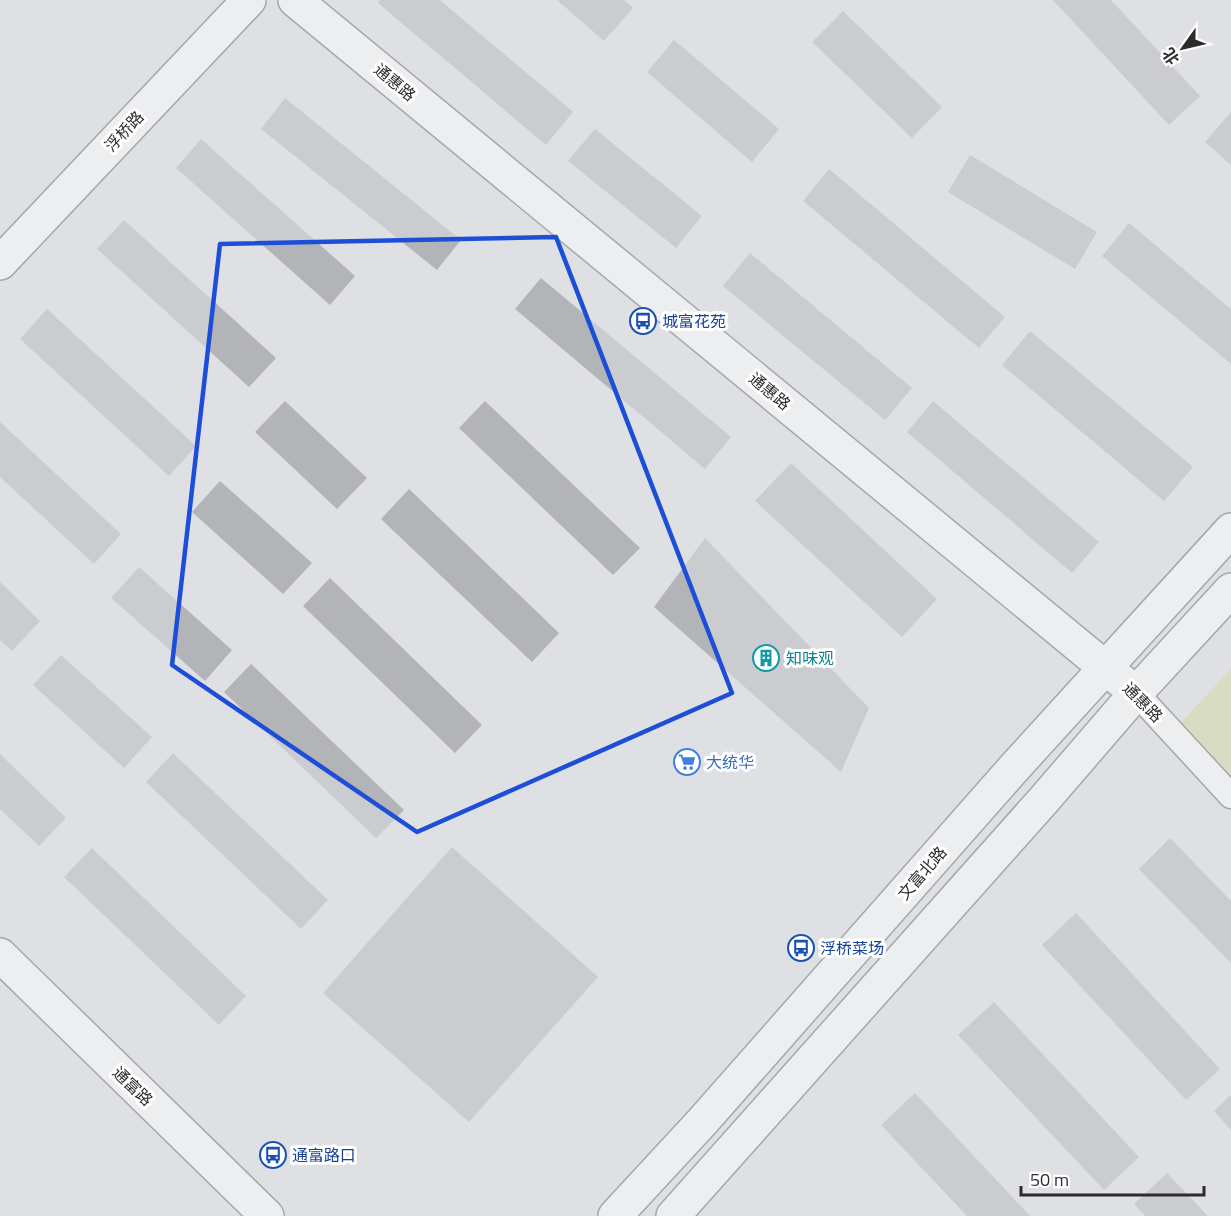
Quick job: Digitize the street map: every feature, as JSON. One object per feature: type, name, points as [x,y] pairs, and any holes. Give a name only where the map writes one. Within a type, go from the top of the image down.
[{"type":"main road","name":"浮桥路","points":[[0,263],[249,0]]},
{"type":"main road","name":"通惠路","points":[[295,0],[1136,693]]},
{"type":"main road","name":"文富北路","points":[[615,1216],[702,1122],[1105,668],[1231,530]]},
{"type":"main road","points":[[673,1216],[1042,802],[1136,693],[1231,590]]},
{"type":"main road","name":"通富路","points":[[0,955],[267,1216]]},
{"type":"street","name":"通惠路","points":[[1136,693],[1231,796]]},
{"type":"highlighted area","points":[[556,237],[732,693],[417,832],[172,665],[220,244]]},
{"type":"green space","points":[[1231,669],[1231,789],[1174,730]]},
{"type":"building","points":[[380,0],[440,0],[573,112],[546,145],[378,3]]},
{"type":"building","points":[[557,0],[624,0],[633,8],[604,41]]},
{"type":"building","points":[[1053,0],[1111,0],[1200,96],[1169,125]]},
{"type":"building","points":[[843,11],[942,107],[912,138],[812,42]]},
{"type":"building","points":[[674,40],[779,129],[752,162],[647,72]]},
{"type":"building","points":[[285,98],[461,240],[437,270],[261,129]]},
{"type":"building","points":[[1231,112],[1231,165],[1205,142]]},
{"type":"building","points":[[595,129],[702,216],[676,248],[568,161]]},
{"type":"building","points":[[201,139],[355,276],[330,305],[176,168]]},
{"type":"building","points":[[970,155],[1097,232],[1075,269],[948,192]]},
{"type":"building","points":[[829,169],[1005,317],[979,348],[803,201]]},
{"type":"building","points":[[124,220],[276,358],[249,387],[97,249]]},
{"type":"building","points":[[1129,223],[1231,309],[1231,364],[1102,256]]},
{"type":"building","points":[[750,253],[912,388],[885,420],[723,286]]},
{"type":"building","points":[[541,278],[731,437],[705,469],[515,309]]},
{"type":"building","points":[[47,309],[196,446],[169,476],[20,339]]},
{"type":"building","points":[[1030,331],[1193,467],[1164,501],[1002,365]]},
{"type":"building","points":[[285,401],[367,478],[337,509],[255,432]]},
{"type":"building","points":[[485,401],[640,548],[613,575],[459,428]]},
{"type":"building","points":[[933,401],[1099,542],[1072,573],[907,432]]},
{"type":"building","points":[[0,422],[121,534],[94,564],[0,477]]},
{"type":"building","points":[[791,463],[937,599],[902,637],[755,501]]},
{"type":"building","points":[[220,481],[312,563],[283,594],[192,512]]},
{"type":"building","points":[[409,489],[559,633],[532,662],[381,519]]},
{"type":"building","name":"知味观","points":[[705,538],[869,708],[841,772],[654,607]]},
{"type":"building","points":[[139,567],[232,650],[205,681],[111,598]]},
{"type":"building","points":[[330,578],[482,725],[455,753],[303,606]]},
{"type":"building","points":[[0,582],[40,621],[12,651],[0,640]]},
{"type":"building","points":[[61,655],[152,737],[124,768],[33,685]]},
{"type":"building","points":[[251,664],[404,810],[376,838],[224,692]]},
{"type":"building","points":[[173,753],[328,900],[301,929],[146,782]]},
{"type":"building","points":[[0,754],[66,818],[39,846],[0,809]]},
{"type":"building","points":[[1170,838],[1231,901],[1231,963],[1139,869]]},
{"type":"building","points":[[452,847],[598,977],[469,1122],[323,993]]},
{"type":"building","points":[[92,848],[246,996],[219,1025],[64,877]]},
{"type":"building","points":[[1076,913],[1220,1069],[1186,1100],[1042,945]]},
{"type":"building","points":[[994,1002],[1139,1157],[1104,1190],[958,1035]]},
{"type":"building","points":[[915,1093],[1030,1216],[967,1216],[881,1125]]},
{"type":"building","points":[[1231,1095],[1231,1130],[1214,1111]]},
{"type":"building","points":[[1167,1173],[1208,1216],[1145,1216],[1134,1204]]},
{"type":"place","name":"城富花苑","points":[[643,321]]},
{"type":"place","name":"知味观","points":[[766,658]]},
{"type":"place","name":"大统华","points":[[687,762]]},
{"type":"place","name":"浮桥菜场","points":[[801,948]]},
{"type":"place","name":"通富路口","points":[[273,1155]]}]
